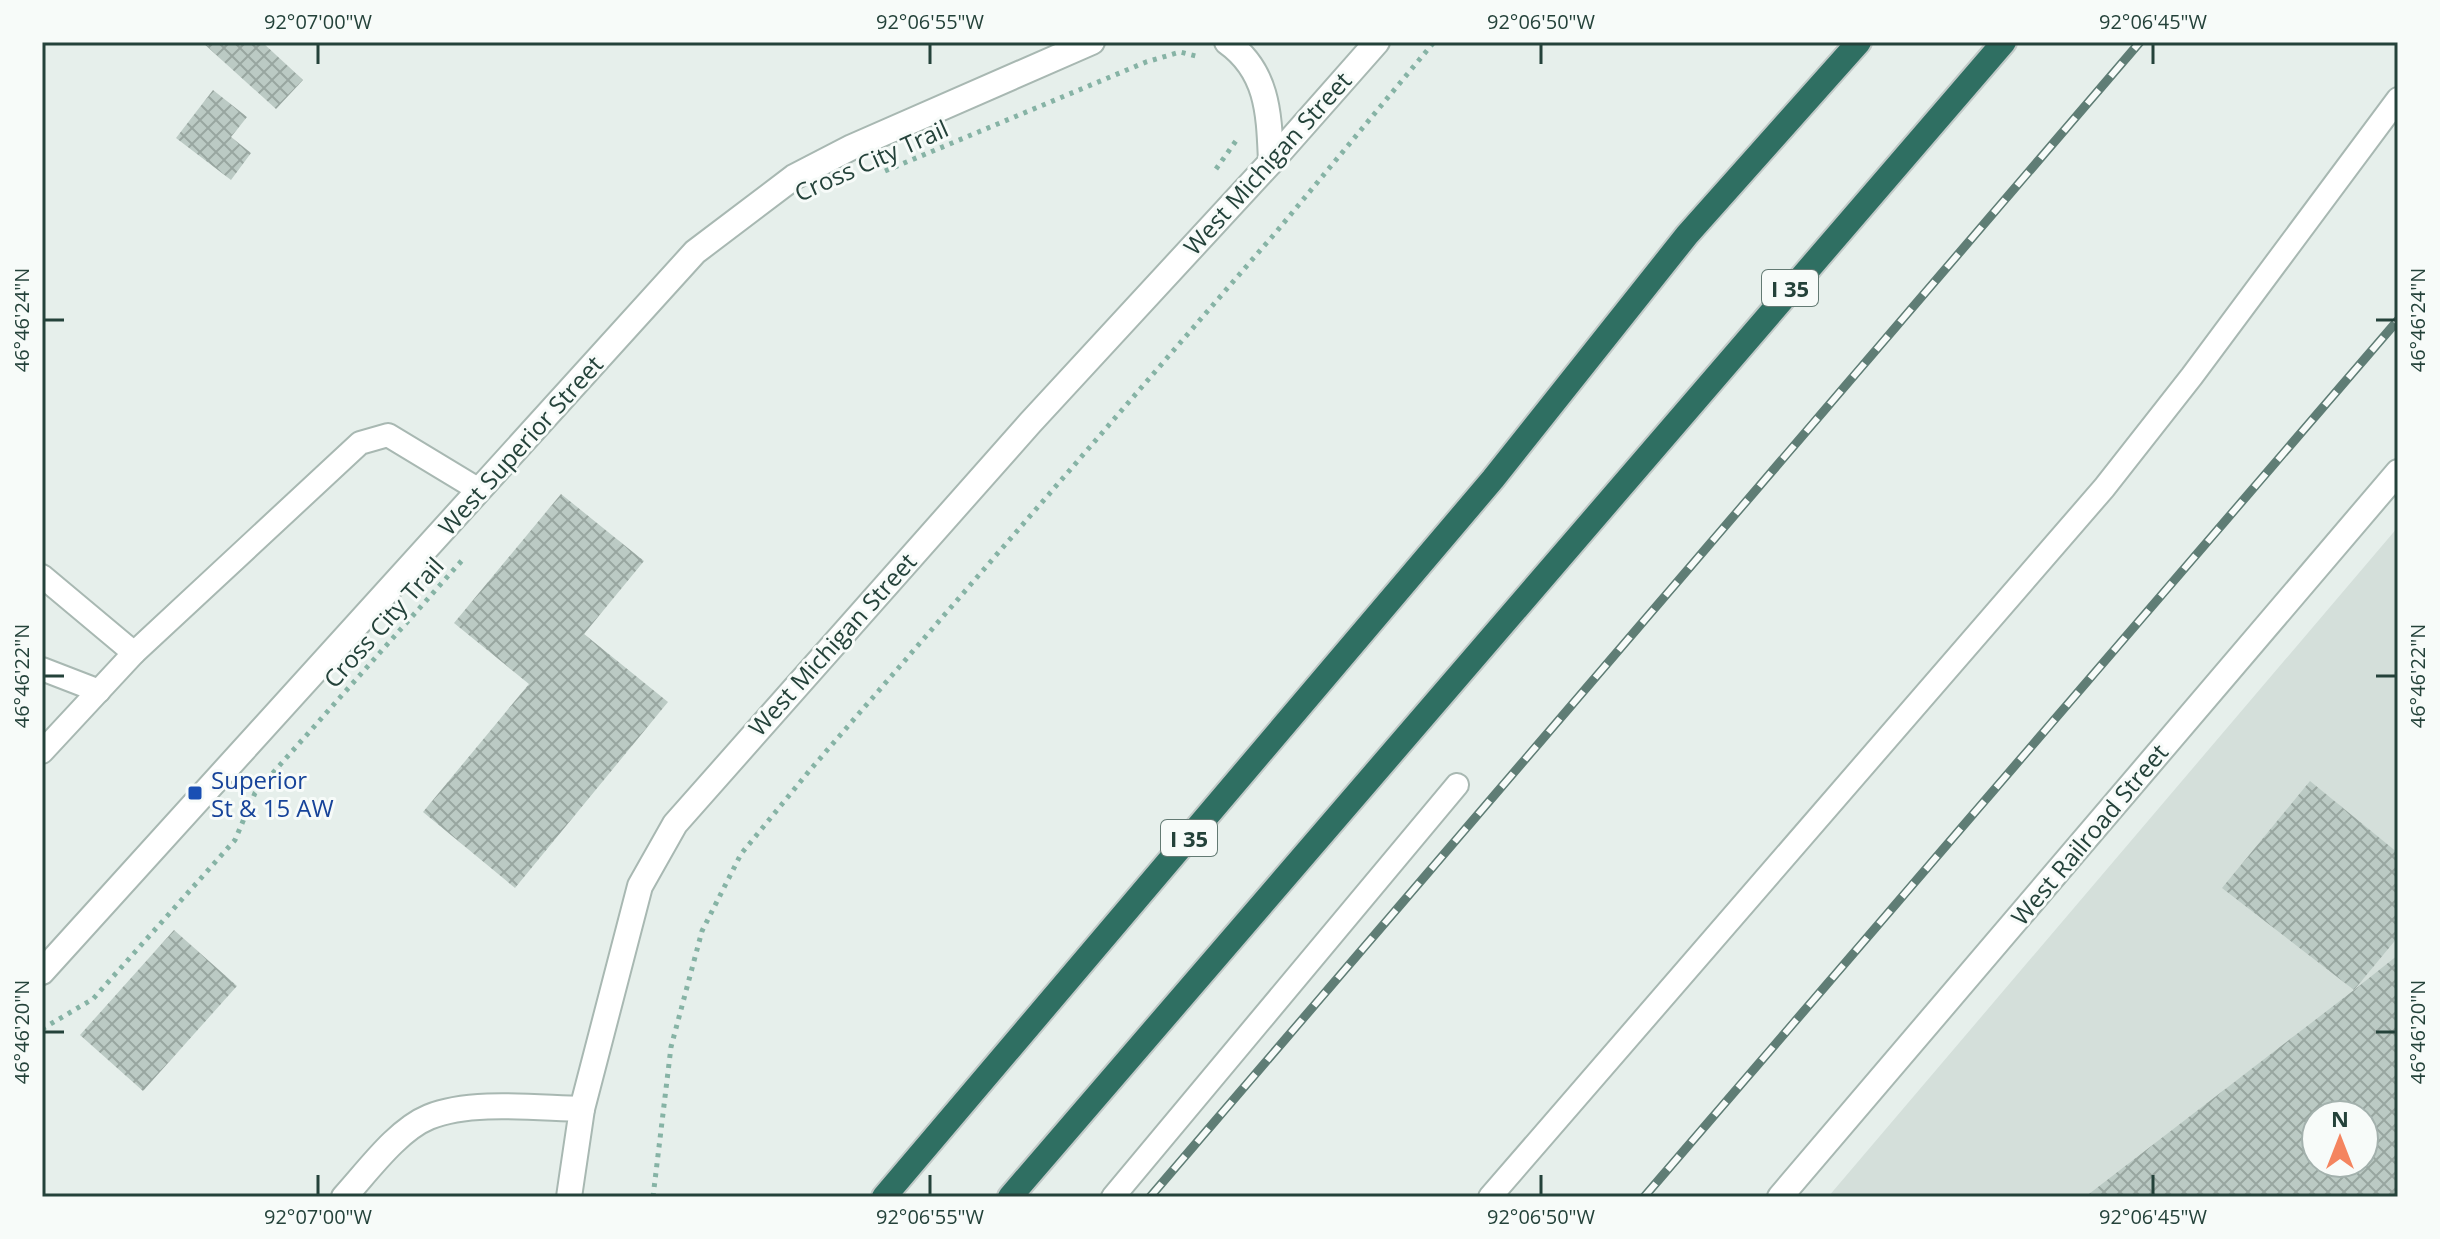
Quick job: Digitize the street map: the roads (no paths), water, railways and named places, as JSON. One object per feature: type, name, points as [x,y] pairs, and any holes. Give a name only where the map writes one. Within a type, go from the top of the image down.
[{"type":"highway","name":"I 35","points":[[884,1197],[1493,479],[1687,235],[1859,42]]},
{"type":"highway","name":"I 35","points":[[1010,1197],[2004,42]]},
{"type":"street","name":"West Superior Street","points":[[42,972],[695,252],[794,177],[852,147],[1092,42]]},
{"type":"street","points":[[1227,42],[1237,49],[1254,72],[1269,106],[1271,162]]},
{"type":"street","name":"West Michigan Street","points":[[569,1197],[582,1109],[640,886],[675,824],[1030,423],[1271,162],[1377,42]]},
{"type":"street","name":"West Railroad Street","points":[[1780,1197],[2398,472]]},
{"type":"street","points":[[344,1197],[397,1139],[427,1117],[464,1109],[582,1109]]},
{"type":"lane","points":[[1490,1197],[2104,488],[2192,376],[2398,99]]},
{"type":"lane","points":[[42,752],[134,653],[360,443],[388,435],[479,490]]},
{"type":"lane","points":[[42,576],[134,653]]},
{"type":"lane","points":[[42,669],[99,691]]},
{"type":"lane","points":[[1113,1197],[1457,785]]},
{"type":"railway","points":[[1150,1197],[2140,42]]},
{"type":"railway","points":[[1644,1197],[2398,320]]},
{"type":"place","name":"Superior St & 15 AW","points":[[195,793]]}]
